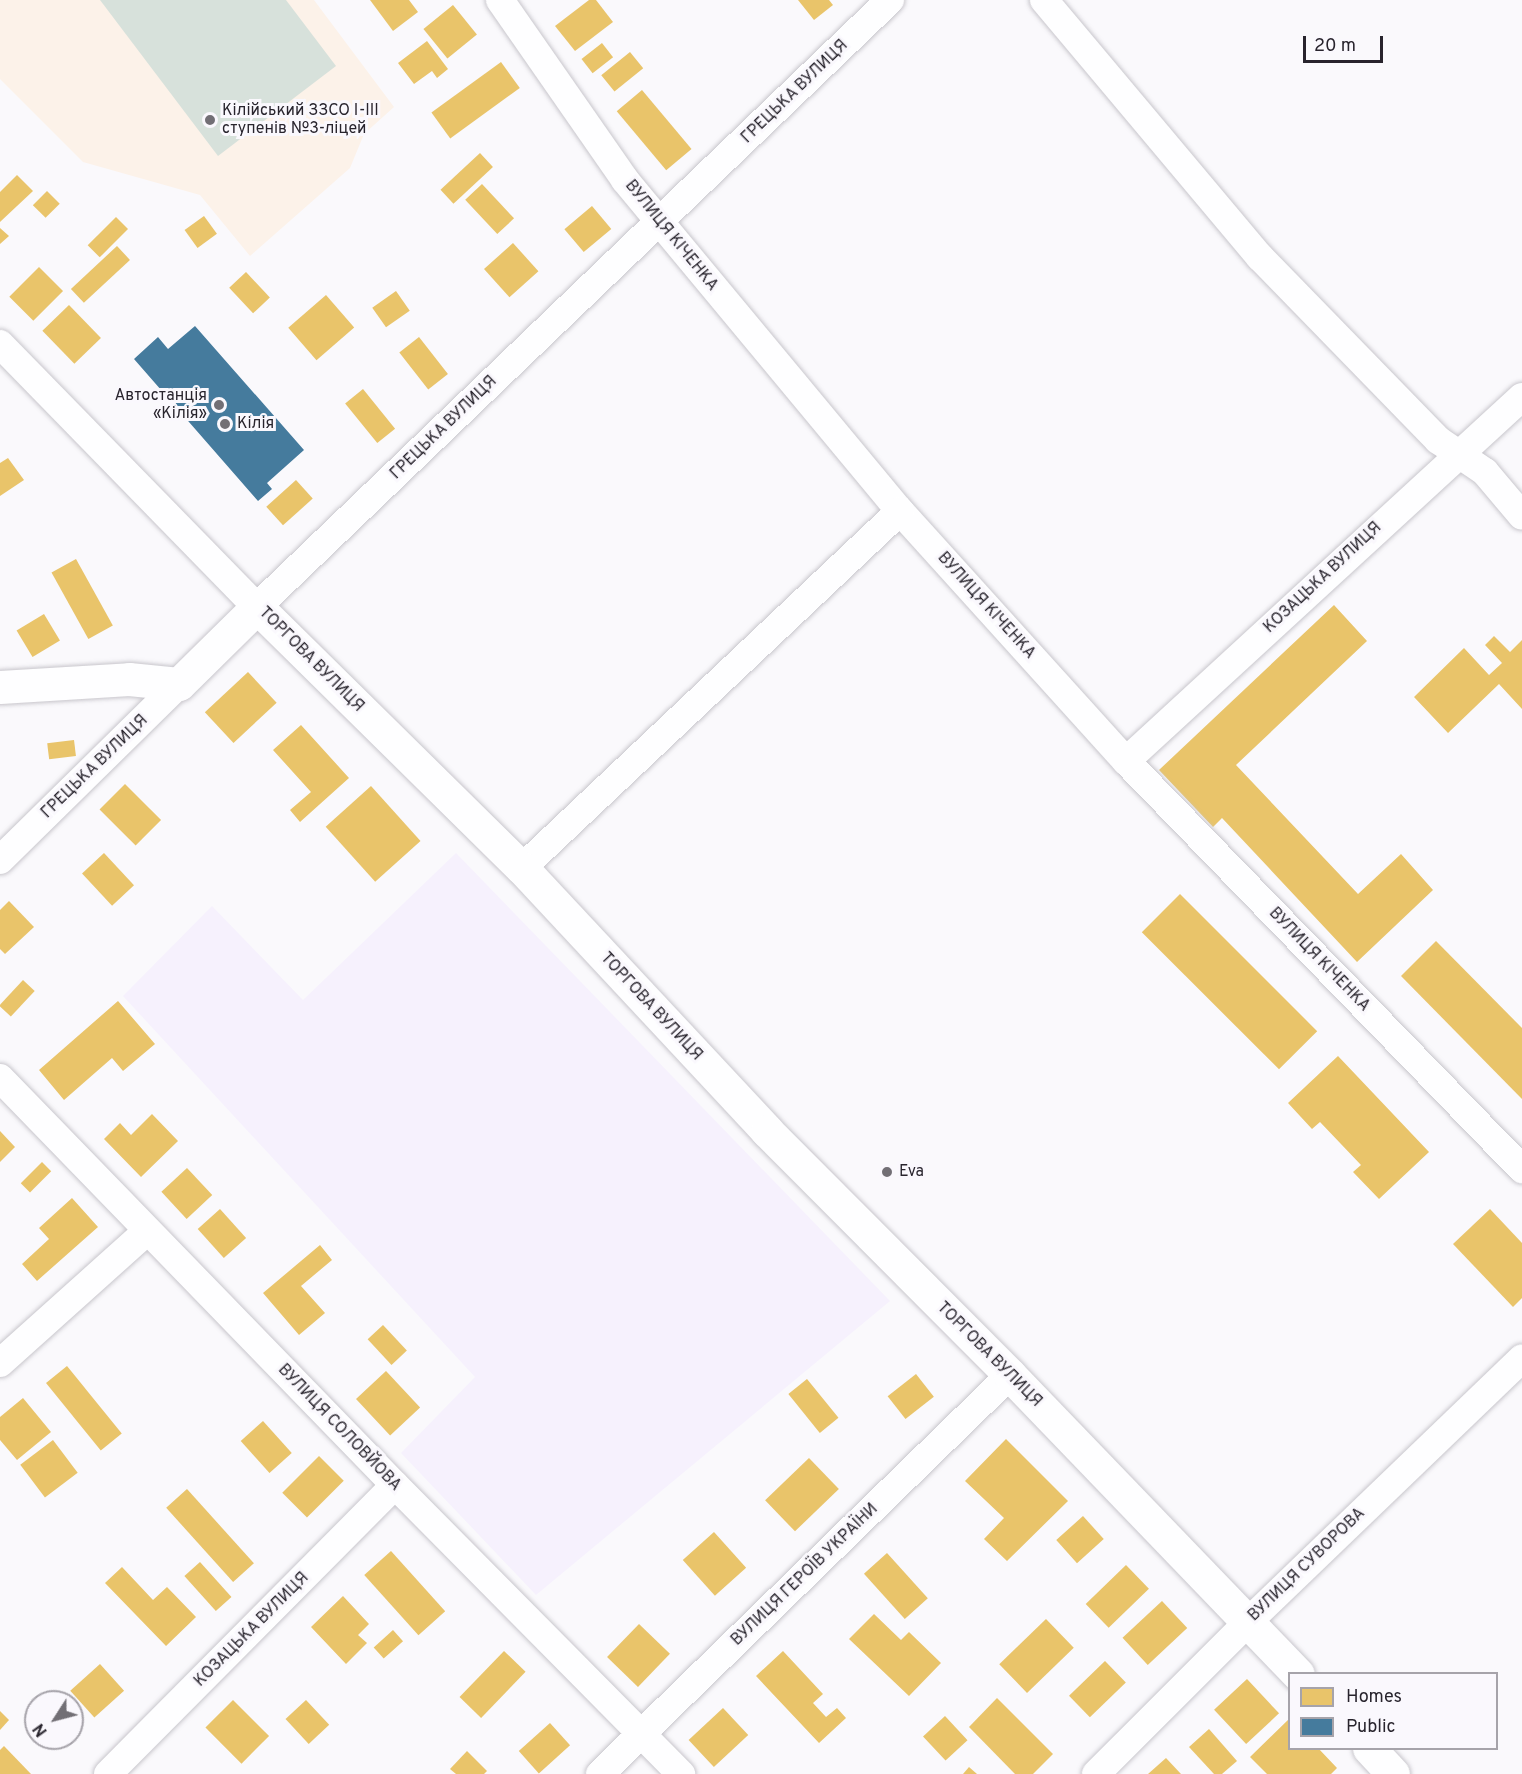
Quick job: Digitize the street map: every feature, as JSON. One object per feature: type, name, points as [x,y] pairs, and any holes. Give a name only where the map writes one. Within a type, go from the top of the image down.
[{"type":"main road","name":"ГРЕЦЬКА ВУЛИЦЯ","points":[[179,684],[257,607]]},
{"type":"main road","name":"ТОРГОВА ВУЛИЦЯ","points":[[257,607],[522,868],[767,1131],[1010,1375],[1296,1672]]},
{"type":"main road","points":[[0,687],[129,679],[179,684]]},
{"type":"main road","points":[[1370,1750],[1393,1774]]},
{"type":"street","name":"ВУЛИЦЯ КІЧЕНКА","points":[[500,0],[625,180],[900,511],[1126,761],[1522,1169]]},
{"type":"street","name":"ГРЕЦЬКА ВУЛИЦЯ","points":[[257,607],[891,0]]},
{"type":"street","points":[[1044,0],[1260,257],[1438,440],[1485,472],[1522,516]]},
{"type":"street","name":"ТОРГОВА ВУЛИЦЯ","points":[[0,344],[257,607]]},
{"type":"street","name":"КОЗАЦЬКА ВУЛИЦЯ","points":[[1126,761],[1458,453],[1522,397]]},
{"type":"street","points":[[522,868],[900,511]]},
{"type":"street","name":"ГРЕЦЬКА ВУЛИЦЯ","points":[[0,860],[179,684]]},
{"type":"street","name":"ВУЛИЦЯ СОЛОВЙОВА","points":[[0,1078],[395,1485],[681,1774]]},
{"type":"street","points":[[0,1364],[147,1231]]},
{"type":"street","name":"ВУЛИЦЯ СУВОРОВА","points":[[1096,1774],[1248,1622],[1522,1358]]},
{"type":"street","name":"ВУЛИЦЯ ГЕРОЇВ УКРАЇНИ","points":[[600,1774],[1010,1375]]},
{"type":"street","name":"КОЗАЦЬКА ВУЛИЦЯ","points":[[108,1774],[395,1485]]},
{"type":"shaded area","name":"Кілійський ЗЗСО І-ІІІ ступенів №3-ліцей","points":[[0,0],[314,0],[394,107],[364,134],[350,168],[250,256],[200,195],[83,162],[0,79]]},
{"type":"shaded area","points":[[100,0],[286,0],[336,66],[218,156]]},
{"type":"shaded area","points":[[456,853],[890,1301],[536,1595],[401,1453],[475,1377],[123,996],[212,906],[303,1000]]},
{"type":"building: Homes","points":[[370,0],[409,0],[418,12],[393,31]]},
{"type":"building: Homes","points":[[589,0],[596,0],[613,22],[575,51],[555,26]]},
{"type":"building: Homes","points":[[798,0],[829,0],[833,5],[814,20]]},
{"type":"building: Homes","points":[[453,5],[477,35],[447,58],[423,29]]},
{"type":"building: Homes","points":[[427,41],[448,69],[437,78],[432,71],[414,84],[398,63]]},
{"type":"building: Homes","points":[[602,43],[613,57],[593,73],[582,59]]},
{"type":"building: Homes","points":[[630,52],[643,68],[614,92],[601,75]]},
{"type":"building: Homes","points":[[501,62],[520,88],[450,138],[431,113]]},
{"type":"building: Homes","points":[[642,90],[691,149],[666,170],[617,111]]},
{"type":"building: Homes","points":[[480,153],[493,167],[453,204],[441,190]]},
{"type":"building: Homes","points":[[17,175],[33,191],[0,222],[0,192]]},
{"type":"building: Homes","points":[[482,184],[514,218],[497,234],[465,200]]},
{"type":"building: Homes","points":[[47,191],[60,204],[46,218],[33,205]]},
{"type":"building: Homes","points":[[592,206],[611,229],[584,252],[564,229]]},
{"type":"building: Homes","points":[[204,216],[217,234],[198,248],[185,230]]},
{"type":"building: Homes","points":[[116,217],[128,229],[100,257],[88,245]]},
{"type":"building: Homes","points":[[0,228],[9,236],[0,244]]},
{"type":"building: Homes","points":[[513,243],[538,271],[509,297],[484,269]]},
{"type":"building: Homes","points":[[117,246],[130,260],[84,303],[71,289]]},
{"type":"building: Homes","points":[[39,267],[63,291],[33,321],[9,297]]},
{"type":"building: Homes","points":[[246,272],[270,298],[253,313],[229,288]]},
{"type":"building: Homes","points":[[396,291],[410,311],[386,327],[372,308]]},
{"type":"building: Homes","points":[[326,295],[354,327],[316,360],[288,328]]},
{"type":"building: Homes","points":[[69,305],[101,338],[74,364],[42,331]]},
{"type":"building: Homes","points":[[419,337],[448,374],[428,389],[399,352]]},
{"type":"building: Homes","points":[[363,389],[395,429],[377,443],[345,403]]},
{"type":"building: Homes","points":[[8,458],[24,480],[0,496],[0,463]]},
{"type":"building: Homes","points":[[296,480],[313,499],[283,525],[266,507]]},
{"type":"building: Homes","points":[[76,559],[113,625],[88,639],[52,573]]},
{"type":"building: Homes","points":[[1334,605],[1367,641],[1236,765],[1358,894],[1401,854],[1433,890],[1357,962],[1222,818],[1213,827],[1159,770]]},
{"type":"building: Homes","points":[[44,614],[60,641],[33,657],[17,630]]},
{"type":"building: Homes","points":[[1494,636],[1510,652],[1522,640],[1522,709],[1499,684],[1448,733],[1414,697],[1464,648],[1489,675],[1502,663],[1485,645]]},
{"type":"building: Homes","points":[[248,672],[277,703],[233,743],[205,712]]},
{"type":"building: Homes","points":[[301,725],[349,778],[300,822],[290,810],[311,792],[273,750]]},
{"type":"building: Homes","points":[[74,740],[76,756],[49,759],[47,743]]},
{"type":"building: Homes","points":[[125,784],[161,820],[136,846],[100,809]]},
{"type":"building: Homes","points":[[371,786],[421,841],[375,882],[326,827]]},
{"type":"building: Homes","points":[[104,853],[134,885],[112,906],[82,873]]},
{"type":"building: Homes","points":[[1180,894],[1317,1031],[1279,1069],[1142,932]]},
{"type":"building: Homes","points":[[9,901],[34,927],[5,954],[0,949],[0,910]]},
{"type":"building: Homes","points":[[1436,941],[1522,1028],[1522,1099],[1401,976]]},
{"type":"building: Homes","points":[[23,980],[35,991],[11,1017],[0,1005]]},
{"type":"building: Homes","points":[[118,1001],[155,1044],[123,1071],[112,1058],[64,1100],[39,1070]]},
{"type":"building: Homes","points":[[1338,1056],[1429,1152],[1379,1199],[1353,1172],[1361,1165],[1320,1122],[1312,1129],[1288,1103]]},
{"type":"building: Homes","points":[[152,1114],[178,1141],[141,1177],[104,1139],[120,1123],[131,1135]]},
{"type":"building: Homes","points":[[0,1131],[15,1147],[0,1162]]},
{"type":"building: Homes","points":[[42,1162],[51,1171],[30,1192],[21,1183]]},
{"type":"building: Homes","points":[[187,1168],[212,1195],[187,1219],[161,1192]]},
{"type":"building: Homes","points":[[72,1198],[98,1227],[37,1281],[22,1264],[49,1239],[39,1228]]},
{"type":"building: Homes","points":[[220,1209],[246,1238],[224,1258],[198,1229]]},
{"type":"building: Homes","points":[[1490,1209],[1522,1243],[1522,1298],[1513,1307],[1453,1244]]},
{"type":"building: Homes","points":[[320,1245],[332,1260],[301,1286],[325,1313],[299,1335],[263,1293]]},
{"type":"building: Homes","points":[[383,1325],[407,1351],[392,1365],[368,1339]]},
{"type":"building: Homes","points":[[67,1366],[122,1434],[101,1451],[46,1383]]},
{"type":"building: Homes","points":[[386,1371],[420,1408],[390,1436],[356,1399]]},
{"type":"building: Homes","points":[[916,1374],[934,1397],[905,1419],[888,1396]]},
{"type":"building: Homes","points":[[807,1379],[838,1418],[820,1433],[788,1394]]},
{"type":"building: Homes","points":[[23,1398],[51,1432],[17,1460],[0,1440],[0,1417]]},
{"type":"building: Homes","points":[[263,1421],[292,1453],[269,1473],[241,1441]]},
{"type":"building: Homes","points":[[1006,1439],[1068,1501],[1007,1561],[984,1539],[1004,1518],[965,1481]]},
{"type":"building: Homes","points":[[53,1440],[78,1473],[45,1497],[20,1465]]},
{"type":"building: Homes","points":[[319,1456],[344,1481],[307,1518],[282,1493]]},
{"type":"building: Homes","points":[[809,1458],[839,1489],[795,1531],[765,1500]]},
{"type":"building: Homes","points":[[187,1489],[254,1563],[233,1582],[166,1508]]},
{"type":"building: Homes","points":[[1083,1516],[1104,1539],[1077,1563],[1056,1540]]},
{"type":"building: Homes","points":[[714,1532],[746,1568],[715,1596],[683,1560]]},
{"type":"building: Homes","points":[[391,1551],[445,1611],[418,1635],[364,1575]]},
{"type":"building: Homes","points":[[887,1553],[928,1598],[905,1619],[864,1574]]},
{"type":"building: Homes","points":[[200,1562],[231,1597],[216,1611],[184,1576]]},
{"type":"building: Homes","points":[[1126,1565],[1149,1589],[1109,1628],[1086,1604]]},
{"type":"building: Homes","points":[[122,1567],[153,1600],[167,1587],[196,1617],[166,1646],[105,1583]]},
{"type":"building: Homes","points":[[343,1596],[369,1624],[358,1635],[367,1643],[346,1664],[311,1627]]},
{"type":"building: Homes","points":[[1162,1601],[1187,1628],[1148,1665],[1123,1638]]},
{"type":"building: Homes","points":[[874,1614],[901,1640],[909,1632],[941,1663],[909,1696],[849,1639]]},
{"type":"building: Homes","points":[[1046,1619],[1074,1648],[1027,1693],[999,1664]]},
{"type":"building: Homes","points":[[639,1624],[670,1654],[638,1687],[607,1657]]},
{"type":"building: Homes","points":[[393,1630],[403,1641],[384,1659],[374,1647]]},
{"type":"building: Homes","points":[[504,1651],[526,1672],[481,1718],[460,1697]]},
{"type":"building: Homes","points":[[783,1651],[823,1694],[813,1703],[826,1717],[837,1708],[846,1718],[819,1743],[756,1676]]},
{"type":"building: Homes","points":[[1105,1661],[1126,1683],[1090,1717],[1069,1696]]},
{"type":"building: Homes","points":[[100,1664],[124,1691],[94,1718],[84,1706],[84,1690],[71,1690]]},
{"type":"building: Homes","points":[[1247,1679],[1279,1713],[1246,1744],[1214,1710]]},
{"type":"building: Homes","points":[[997,1698],[1053,1754],[1033,1774],[1015,1774],[969,1727]]},
{"type":"building: Homes","points":[[233,1700],[269,1736],[241,1764],[205,1728]]},
{"type":"building: Homes","points":[[306,1700],[329,1725],[309,1744],[286,1719]]},
{"type":"building: Homes","points":[[723,1708],[748,1735],[714,1767],[689,1740]]},
{"type":"building: Homes","points":[[0,1711],[9,1720],[0,1730]]},
{"type":"building: Homes","points":[[945,1716],[968,1740],[946,1761],[923,1736]]},
{"type":"building: Homes","points":[[1288,1720],[1288,1750],[1320,1750],[1337,1768],[1331,1774],[1267,1774],[1250,1757]]},
{"type":"building: Homes","points":[[550,1723],[570,1745],[539,1773],[519,1751]]},
{"type":"building: Homes","points":[[1209,1729],[1237,1761],[1222,1774],[1214,1774],[1189,1747]]},
{"type":"building: Homes","points":[[4,1746],[31,1774],[0,1774],[0,1750]]},
{"type":"building: Homes","points":[[467,1751],[487,1771],[484,1774],[456,1774],[450,1769]]},
{"type":"building: Homes","points":[[1166,1758],[1181,1774],[1148,1774]]},
{"type":"building: Homes","points":[[969,1767],[977,1774],[963,1774]]},
{"type":"building: Public","name":"Автостанція «Кілія»","points":[[195,326],[304,450],[267,483],[272,489],[258,501],[134,359],[158,337],[168,349]]},
{"type":"place","name":"Кілійський ЗЗСО І-ІІІ ступенів №3-ліцей","points":[[210,120]]},
{"type":"place","name":"Автостанція «Кілія»","points":[[219,405]]},
{"type":"place","name":"Кілія","points":[[225,424]]},
{"type":"place","name":"Eva","points":[[887,1172]]}]
